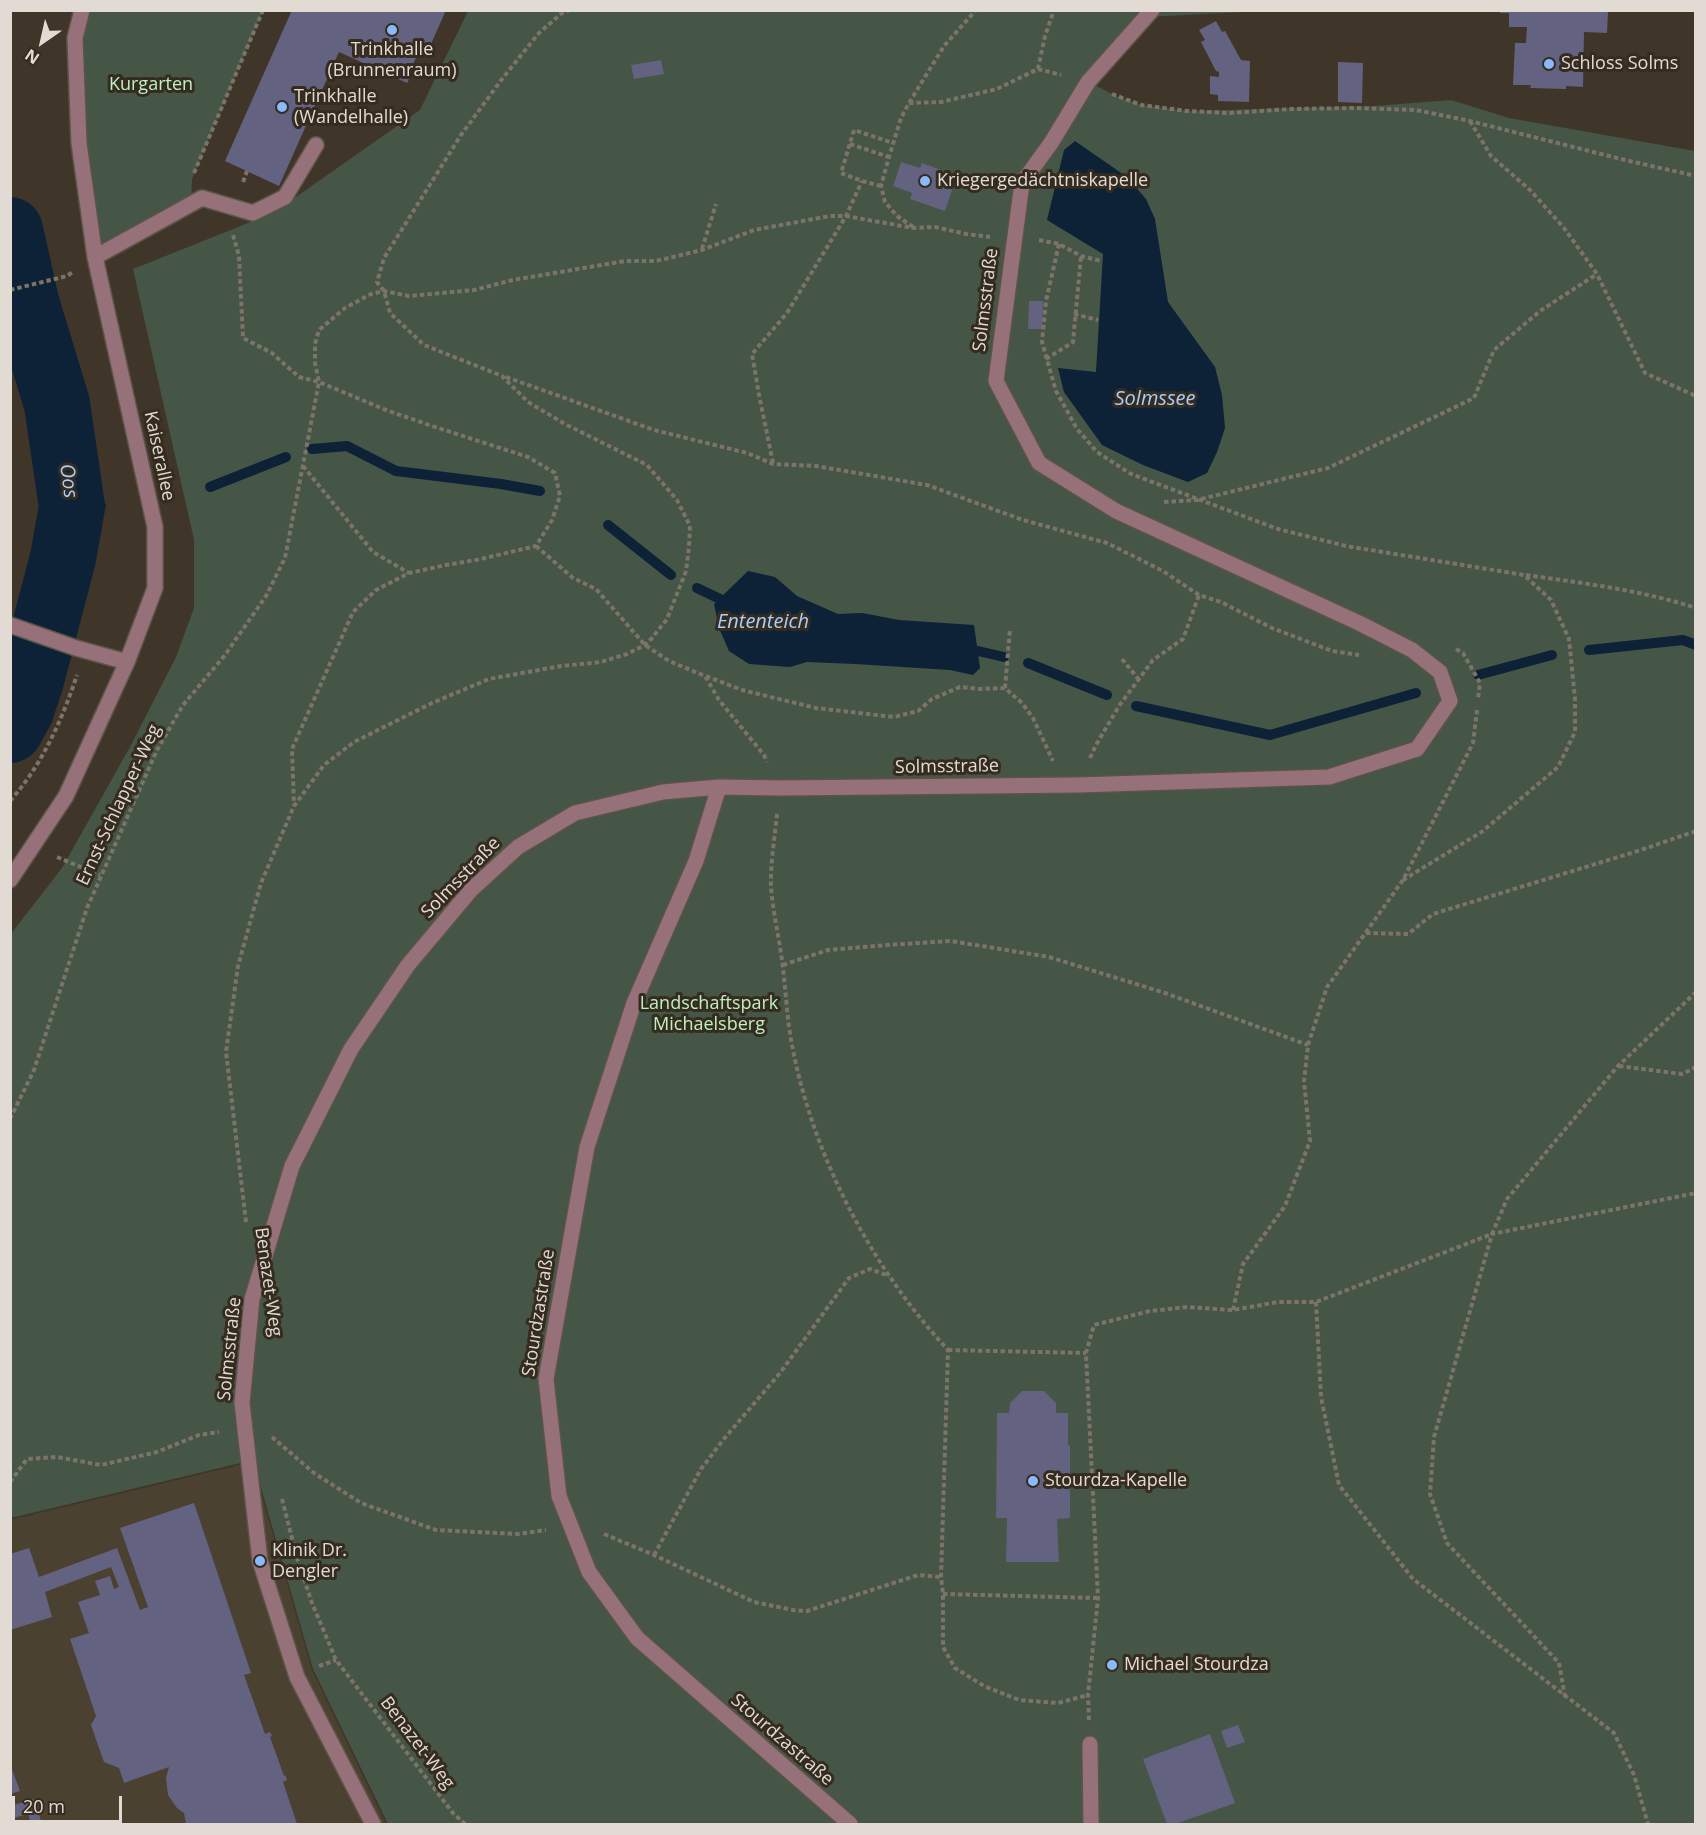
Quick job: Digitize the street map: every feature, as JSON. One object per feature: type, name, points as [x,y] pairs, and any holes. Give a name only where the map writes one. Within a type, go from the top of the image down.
[{"type":"street","name":"Kaiserallee","points":[[10,880],[66,796],[127,662],[155,588],[154,527],[95,257],[79,143],[75,38],[82,10]]},
{"type":"street","name":"Solmsstraße","points":[[373,1824],[297,1677],[260,1560],[242,1403],[252,1299],[292,1166],[351,1049],[408,965],[471,890],[518,847],[575,813],[663,792],[719,787],[1078,785],[1329,777],[1417,749],[1450,701],[1440,672],[1412,650],[1359,623],[1116,511],[1039,463],[996,381],[1022,183],[1051,142],[1088,82],[1152,10]]},
{"type":"street","points":[[95,257],[202,198],[253,213],[285,197],[316,145]]},
{"type":"street","points":[[13,625],[81,649],[127,662]]},
{"type":"street","name":"Stourdzastraße","points":[[719,787],[696,861],[634,1003],[587,1147],[546,1379],[559,1496],[589,1572],[637,1638],[850,1824]]},
{"type":"street","points":[[1090,1744],[1091,1824]]},
{"type":"path","points":[[191,204],[192,179],[264,10]]},
{"type":"path","points":[[570,10],[562,13],[539,33],[502,79],[461,135],[384,258],[377,282],[384,291],[390,313],[424,345],[502,376],[654,430],[747,453],[773,464],[816,466],[927,485],[1023,520],[1107,543],[1163,571],[1199,595],[1221,602],[1272,628],[1332,651],[1365,656]]},
{"type":"path","points":[[913,228],[897,216],[885,202],[880,186],[888,157],[901,118],[909,103],[944,46],[976,10]]},
{"type":"path","points":[[909,103],[941,102],[997,89],[1038,69],[1045,36],[1054,10]]},
{"type":"path","points":[[1088,82],[1141,105],[1186,111],[1228,113],[1356,108],[1416,110],[1695,176]]},
{"type":"path","points":[[1470,121],[1491,156],[1530,190],[1564,228],[1597,274],[1645,373],[1695,396]]},
{"type":"path","points":[[880,186],[841,173],[854,130],[893,143]]},
{"type":"path","points":[[850,144],[888,157]]},
{"type":"path","points":[[773,464],[752,354],[787,313],[846,216],[862,181]]},
{"type":"path","points":[[702,250],[716,204]]},
{"type":"path","points":[[384,291],[409,296],[474,290],[513,280],[625,261],[656,261],[702,250],[754,230],[830,216],[846,216],[913,228],[935,227],[1001,239],[1014,235]]},
{"type":"path","points":[[231,229],[239,256],[243,338],[272,353],[299,377],[319,382],[395,413],[528,457],[555,473],[560,496],[552,520],[536,546],[481,560],[446,564],[409,573],[376,590],[353,612],[292,749],[294,806]]},
{"type":"path","points":[[1101,261],[1081,256],[1059,244],[1047,301],[1042,342],[1056,391],[1077,429],[1097,452],[1131,474],[1278,529],[1346,546],[1574,582],[1674,601],[1695,608]]},
{"type":"path","points":[[1046,359],[1073,342],[1081,256]]},
{"type":"path","points":[[1158,502],[1197,500],[1328,468],[1474,398],[1494,350],[1540,311],[1597,274]]},
{"type":"path","points":[[10,290],[67,276]]},
{"type":"path","name":"Ernst-Schlapper-Weg","points":[[10,1119],[34,1070],[100,875],[156,750],[183,705],[225,655],[266,596],[285,558],[319,382],[315,363],[315,344],[319,330],[345,308],[371,294],[384,291]]},
{"type":"path","points":[[1074,314],[1098,320]]},
{"type":"path","points":[[294,806],[324,765],[354,742],[432,703],[489,679],[561,666],[601,662],[627,654],[652,639],[667,619],[686,571],[690,526],[677,500],[648,465],[565,424],[528,402],[502,376]]},
{"type":"path","points":[[302,465],[374,552],[409,573]]},
{"type":"path","points":[[536,546],[573,578],[596,589],[645,645],[669,661],[742,690],[816,708],[894,717],[918,711],[932,699],[960,687],[1005,688],[1022,703],[1033,718],[1055,763],[1078,785],[1119,706],[1140,681],[1153,660],[1183,639],[1199,595]]},
{"type":"path","points":[[1403,880],[1482,831],[1522,798],[1558,767],[1575,732],[1575,699],[1569,639],[1551,600],[1524,575]]},
{"type":"path","points":[[1005,688],[1010,629]]},
{"type":"path","points":[[1233,1310],[1243,1264],[1285,1206],[1310,1141],[1304,1081],[1308,1045],[1327,987],[1403,880],[1473,743],[1480,683],[1463,653],[1455,648]]},
{"type":"path","points":[[10,801],[43,755],[65,710],[81,649]]},
{"type":"path","points":[[1122,659],[1140,681]]},
{"type":"path","points":[[705,676],[719,700],[764,755],[780,788],[771,885],[792,1045],[810,1115],[834,1178],[871,1247],[923,1323],[948,1350],[942,1577],[943,1647],[955,1668],[984,1686],[1019,1700],[1058,1703],[1088,1695],[1098,1598],[1086,1353],[1094,1325],[1150,1311],[1188,1307],[1233,1310],[1278,1302],[1316,1302],[1492,1234],[1695,1193]]},
{"type":"path","name":"Benazet-Weg","points":[[247,1228],[226,1052],[238,966],[261,883],[294,806]]},
{"type":"path","points":[[1366,933],[1408,934],[1433,914],[1641,850],[1695,831]]},
{"type":"path","points":[[34,847],[100,875]]},
{"type":"path","points":[[783,965],[828,950],[951,941],[1049,957],[1165,993],[1308,1045]]},
{"type":"path","points":[[1565,1697],[1559,1663],[1447,1543],[1430,1494],[1434,1437],[1492,1234],[1507,1199],[1618,1066],[1695,992]]},
{"type":"path","points":[[1618,1066],[1682,1074],[1695,1066]]},
{"type":"path","points":[[654,1555],[701,1469],[780,1373],[849,1278],[870,1269],[890,1276]]},
{"type":"path","points":[[1316,1302],[1321,1397],[1339,1485],[1413,1579],[1614,1733],[1634,1775],[1648,1824]]},
{"type":"path","points":[[948,1350],[1086,1353]]},
{"type":"path","points":[[10,1482],[27,1459],[57,1457],[101,1465],[157,1452],[199,1435],[245,1428]]},
{"type":"path","points":[[268,1443],[265,1432],[314,1473],[361,1503],[436,1530],[518,1534]]},
{"type":"path","name":"Benazet-Weg","points":[[279,1489],[297,1558],[334,1661],[464,1824]]},
{"type":"path","points":[[606,1535],[754,1602],[793,1610],[807,1611],[918,1575],[942,1577]]},
{"type":"path","points":[[943,1594],[1098,1598]]},
{"type":"shaded area","points":[[252,1462],[312,1670],[386,1824],[11,1824],[10,1520]]},
{"type":"green space","name":"Kurgarten","points":[[82,11],[263,11],[192,179],[191,204],[95,257],[79,143]]},
{"type":"green space","name":"Landschaftspark Michaelsberg","points":[[468,11],[1264,11],[1146,17],[1089,82],[1141,105],[1187,111],[1373,106],[1451,100],[1509,118],[1695,151],[1695,1824],[388,1824],[313,1669],[253,1460],[11,1518],[10,935],[62,868],[131,745],[176,657],[194,608],[194,540],[133,269],[273,213],[420,110]]},
{"type":"water","name":"Solmssee","points":[[1075,141],[1127,177],[1146,199],[1155,219],[1168,302],[1215,367],[1222,395],[1225,428],[1207,473],[1188,482],[1143,465],[1102,445],[1064,392],[1058,368],[1096,372],[1103,254],[1047,220],[1064,150]]},
{"type":"water","name":"Ententeich","points":[[748,571],[775,577],[797,596],[838,614],[862,613],[899,620],[974,625],[980,668],[973,675],[950,670],[855,664],[807,662],[790,667],[749,664],[729,651],[719,628],[714,604]]},
{"type":"building","name":"Trinkhalle (Wandelhalle)","points":[[292,10],[446,10],[427,53],[420,49],[407,83],[339,52],[279,186],[225,161]]},
{"type":"building","name":"Schloss Solms","points":[[1500,10],[1608,12],[1607,33],[1584,32],[1583,87],[1530,88],[1531,85],[1513,85],[1515,43],[1526,43],[1527,27],[1509,27],[1509,13],[1500,13]]},
{"type":"building","points":[[1216,21],[1222,32],[1225,31],[1241,60],[1250,61],[1249,102],[1218,101],[1218,95],[1210,94],[1210,76],[1219,77],[1219,72],[1216,71],[1201,42],[1205,40],[1199,30]]},
{"type":"building","points":[[661,60],[664,74],[634,79],[631,65]]},
{"type":"building","points":[[1338,62],[1363,63],[1362,103],[1338,102]]},
{"type":"building","name":"Kriegergedächtniskapelle","points":[[901,162],[920,168],[922,163],[957,176],[945,211],[910,199],[912,193],[893,186]]},
{"type":"building","points":[[1029,301],[1043,301],[1042,329],[1028,329]]},
{"type":"building","name":"Stourdza-Kapelle","points":[[1022,1391],[1044,1391],[1056,1403],[1056,1413],[1068,1413],[1070,1518],[1057,1519],[1059,1562],[1006,1562],[1007,1518],[996,1518],[997,1413],[1009,1413],[1010,1403]]},
{"type":"building","points":[[194,1503],[251,1673],[244,1675],[265,1734],[270,1732],[272,1736],[270,1737],[287,1780],[283,1782],[297,1824],[186,1824],[184,1813],[177,1808],[168,1795],[166,1778],[169,1767],[124,1783],[119,1768],[104,1762],[91,1725],[96,1716],[70,1639],[89,1633],[78,1602],[100,1595],[95,1581],[110,1576],[114,1589],[119,1587],[111,1567],[45,1592],[52,1617],[10,1630],[10,1554],[29,1548],[39,1577],[117,1548],[140,1610],[148,1607],[120,1528]]},
{"type":"building","points":[[1238,1725],[1245,1742],[1227,1748],[1221,1731]]},
{"type":"building","points":[[1210,1734],[1235,1803],[1175,1824],[1167,1824],[1143,1759]]},
{"type":"building","points":[[10,1764],[20,1791],[10,1794]]},
{"type":"building","points":[[34,1799],[42,1824],[31,1824],[28,1814],[10,1819],[10,1806]]},
{"type":"waterway","name":"Oos","points":[[10,230],[26,302],[57,404],[72,507],[63,558],[31,680],[21,710],[10,730]]},
{"type":"waterway","points":[[312,449],[347,446],[396,471],[540,491]]},
{"type":"waterway","points":[[210,487],[286,457]]},
{"type":"waterway","points":[[72,507],[101,506]]},
{"type":"waterway","points":[[608,525],[671,575]]},
{"type":"waterway","points":[[697,588],[720,599]]},
{"type":"waterway","points":[[1589,650],[1683,640],[1696,645]]},
{"type":"waterway","points":[[978,651],[1004,657]]},
{"type":"waterway","points":[[1478,675],[1552,655]]},
{"type":"waterway","points":[[1028,663],[1107,695]]},
{"type":"waterway","points":[[1136,706],[1270,735],[1416,693]]},
{"type":"place","name":"Trinkhalle (Brunnenraum)","points":[[392,30]]},
{"type":"place","name":"Schloss Solms","points":[[1549,64]]},
{"type":"place","name":"Trinkhalle (Wandelhalle)","points":[[282,107]]},
{"type":"place","name":"Kriegergedächtniskapelle","points":[[925,181]]},
{"type":"place","name":"Stourdza-Kapelle","points":[[1033,1481]]},
{"type":"place","name":"Klinik Dr. Dengler","points":[[260,1561]]},
{"type":"place","name":"Michael Stourdza","points":[[1112,1665]]}]
